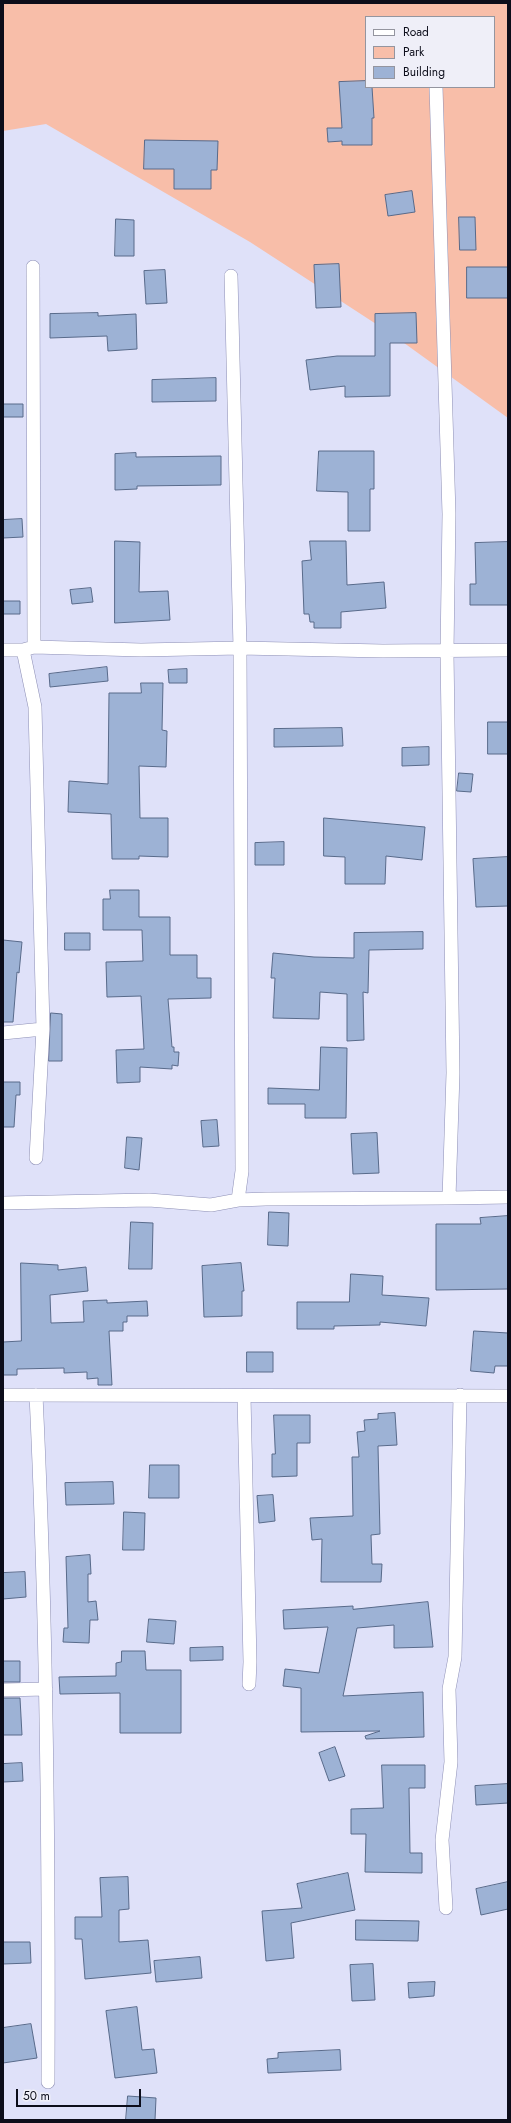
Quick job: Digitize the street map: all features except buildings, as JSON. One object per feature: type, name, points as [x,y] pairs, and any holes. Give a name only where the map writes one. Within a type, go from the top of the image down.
[{"type":"street","points":[[436,88],[449,514],[447,652],[453,1073],[450,1198]]},
{"type":"street","points":[[33,267],[28,648],[35,707],[43,1029],[36,1158]]},
{"type":"street","points":[[232,276],[240,648],[242,1171],[238,1200]]},
{"type":"street","points":[[3,650],[28,648],[141,650],[240,648],[447,652],[508,650]]},
{"type":"street","points":[[3,1033],[43,1029]]},
{"type":"street","points":[[3,1203],[149,1200],[211,1205],[238,1200],[508,1197]]},
{"type":"street","points":[[3,1395],[508,1396]]},
{"type":"street","points":[[36,1395],[44,1547],[48,2082]]},
{"type":"street","points":[[446,1908],[442,1840],[452,1762],[449,1689],[455,1657],[460,1395]]},
{"type":"street","points":[[244,1396],[250,1662],[249,1684]]},
{"type":"street","points":[[3,1690],[46,1689]]},
{"type":"green space","points":[[3,3],[508,3],[508,418],[393,335],[250,242],[46,124],[3,131]]}]
